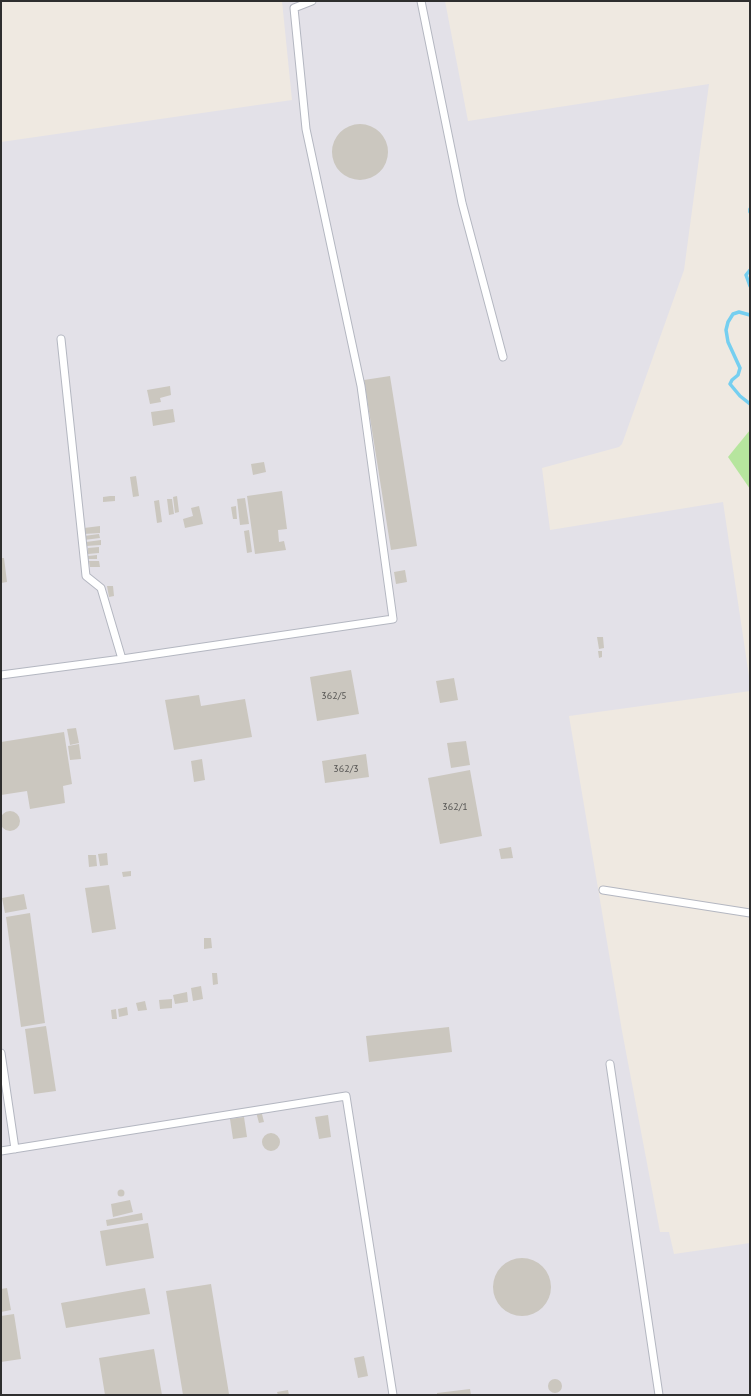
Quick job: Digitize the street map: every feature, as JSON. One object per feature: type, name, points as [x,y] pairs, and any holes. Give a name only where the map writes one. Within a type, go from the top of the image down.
[{"type":"lane","points":[[1,675],[394,620],[361,386],[306,129],[294,8],[312,1]]},
{"type":"lane","points":[[421,1],[462,203],[503,357]]},
{"type":"lane","points":[[61,338],[86,576],[101,588],[122,659]]},
{"type":"lane","points":[[603,890],[750,914]]},
{"type":"lane","points":[[1,1053],[15,1149]]},
{"type":"lane","points":[[610,1064],[659,1395]]},
{"type":"lane","points":[[1,1151],[346,1096],[393,1395]]},
{"type":"shaded area","points":[[282,1],[445,1],[468,121],[709,84],[684,270],[622,444],[619,447],[542,468],[550,530],[723,502],[750,691],[569,716],[622,1031],[660,1232],[669,1232],[674,1254],[750,1243],[750,1395],[1,1395],[1,142],[292,100]]},
{"type":"green space","points":[[750,430],[750,489],[728,457]]},
{"type":"building","points":[[360,124],[371,126],[380,132],[386,141],[388,152],[386,163],[380,172],[371,178],[360,180],[349,178],[340,172],[334,163],[332,152],[334,141],[340,132],[349,126]]},
{"type":"building","points":[[390,376],[417,546],[391,550],[364,380]]},
{"type":"building","points":[[170,386],[171,395],[160,398],[161,402],[150,404],[147,390]]},
{"type":"building","points":[[173,409],[175,422],[153,426],[151,412]]},
{"type":"building","points":[[264,462],[266,472],[253,475],[251,464]]},
{"type":"building","points":[[136,476],[139,496],[133,497],[130,477]]},
{"type":"building","points":[[282,491],[287,529],[278,530],[279,542],[284,541],[286,550],[255,554],[247,496]]},
{"type":"building","points":[[115,496],[115,501],[103,502],[103,497]]},
{"type":"building","points":[[177,496],[179,512],[175,513],[173,497]]},
{"type":"building","points":[[245,498],[249,524],[240,525],[237,499]]},
{"type":"building","points":[[167,499],[172,499],[174,514],[169,515]]},
{"type":"building","points":[[159,500],[162,522],[157,523],[154,501]]},
{"type":"building","points":[[199,506],[203,524],[185,528],[183,519],[193,516],[191,508]]},
{"type":"building","points":[[236,506],[237,519],[233,519],[231,507]]},
{"type":"building","points":[[100,526],[100,533],[84,534],[84,528]]},
{"type":"building","points":[[249,530],[252,552],[247,553],[244,531]]},
{"type":"building","points":[[99,534],[100,538],[84,540],[84,536]]},
{"type":"building","points":[[101,540],[101,545],[86,546],[86,542]]},
{"type":"building","points":[[99,547],[99,553],[88,554],[88,548]]},
{"type":"building","points":[[97,555],[97,559],[88,559],[88,556]]},
{"type":"building","points":[[1,558],[4,558],[7,582],[1,583]]},
{"type":"building","points":[[89,561],[99,561],[100,567],[90,567]]},
{"type":"building","points":[[405,570],[407,582],[396,584],[394,572]]},
{"type":"building","points":[[107,586],[113,586],[114,596],[109,597]]},
{"type":"building","points":[[597,637],[603,637],[604,648],[599,649]]},
{"type":"building","points":[[598,651],[602,651],[602,657],[599,658]]},
{"type":"building","points":[[351,670],[359,714],[317,721],[310,677]]},
{"type":"building","points":[[454,678],[458,700],[440,703],[436,681]]},
{"type":"building","points":[[199,695],[201,706],[245,699],[252,737],[174,750],[165,700]]},
{"type":"building","points":[[76,728],[79,743],[70,745],[67,729]]},
{"type":"building","points":[[64,732],[72,784],[63,786],[65,803],[30,809],[27,791],[1,795],[1,742]]},
{"type":"building","points":[[466,741],[470,765],[451,768],[447,743]]},
{"type":"building","points":[[79,744],[81,759],[70,760],[68,746]]},
{"type":"building","points":[[366,754],[369,777],[325,783],[322,761]]},
{"type":"building","points":[[202,759],[205,780],[194,782],[191,761]]},
{"type":"building","points":[[470,770],[482,836],[440,844],[428,778]]},
{"type":"building","points":[[6,811],[14,811],[20,817],[20,825],[14,831],[6,831],[0,825],[0,817]]},
{"type":"building","points":[[511,847],[513,858],[501,859],[499,849]]},
{"type":"building","points":[[107,853],[108,865],[100,866],[98,854]]},
{"type":"building","points":[[88,855],[96,855],[97,866],[89,867]]},
{"type":"building","points":[[131,871],[131,876],[123,877],[122,872]]},
{"type":"building","points":[[109,885],[116,929],[92,933],[85,888]]},
{"type":"building","points":[[24,894],[27,909],[5,913],[2,898]]},
{"type":"building","points":[[30,913],[45,1023],[21,1027],[6,917]]},
{"type":"building","points":[[204,938],[211,938],[212,948],[204,949]]},
{"type":"building","points":[[212,973],[217,973],[218,984],[213,985]]},
{"type":"building","points":[[201,986],[203,999],[193,1001],[191,988]]},
{"type":"building","points":[[187,992],[188,1002],[175,1004],[173,995]]},
{"type":"building","points":[[172,999],[172,1008],[160,1009],[159,1000]]},
{"type":"building","points":[[145,1001],[147,1010],[138,1011],[136,1003]]},
{"type":"building","points":[[127,1007],[128,1015],[119,1017],[118,1009]]},
{"type":"building","points":[[116,1009],[117,1019],[112,1019],[111,1010]]},
{"type":"building","points":[[46,1026],[56,1091],[34,1094],[25,1029]]},
{"type":"building","points":[[449,1027],[452,1052],[369,1062],[366,1036]]},
{"type":"building","points":[[261,1110],[264,1122],[259,1123],[256,1112]]},
{"type":"building","points":[[328,1115],[331,1137],[319,1139],[315,1117]]},
{"type":"building","points":[[244,1117],[247,1137],[233,1139],[230,1119]]},
{"type":"building","points":[[271,1133],[277,1136],[280,1142],[277,1148],[271,1151],[265,1148],[262,1142],[265,1136]]},
{"type":"building","points":[[121,1190],[124,1193],[121,1196],[118,1193]]},
{"type":"building","points":[[130,1200],[133,1212],[113,1217],[111,1204]]},
{"type":"building","points":[[142,1213],[143,1220],[107,1226],[106,1220]]},
{"type":"building","points":[[148,1223],[154,1258],[106,1266],[100,1231]]},
{"type":"building","points":[[516,1258],[528,1258],[543,1266],[551,1281],[551,1293],[543,1308],[528,1316],[516,1316],[501,1308],[493,1293],[493,1281],[501,1266]]},
{"type":"building","points":[[211,1284],[229,1394],[183,1395],[166,1291]]},
{"type":"building","points":[[7,1288],[11,1310],[1,1312],[1,1289]]},
{"type":"building","points":[[145,1288],[150,1314],[66,1328],[61,1303]]},
{"type":"building","points":[[14,1314],[21,1359],[1,1362],[1,1316]]},
{"type":"building","points":[[154,1349],[162,1395],[105,1395],[99,1358]]},
{"type":"building","points":[[364,1356],[368,1376],[358,1378],[354,1358]]},
{"type":"building","points":[[555,1379],[560,1381],[562,1386],[560,1391],[555,1393],[550,1391],[548,1386],[550,1381]]},
{"type":"building","points":[[470,1389],[471,1395],[437,1395],[437,1393]]},
{"type":"building","points":[[288,1390],[289,1395],[278,1395],[277,1392]]},
{"type":"waterway","points":[[750,270],[746,275],[750,286]]},
{"type":"waterway","points":[[750,315],[739,312],[733,314],[728,322],[726,330],[728,342],[740,368],[738,375],[730,384],[740,396],[750,404]]}]
